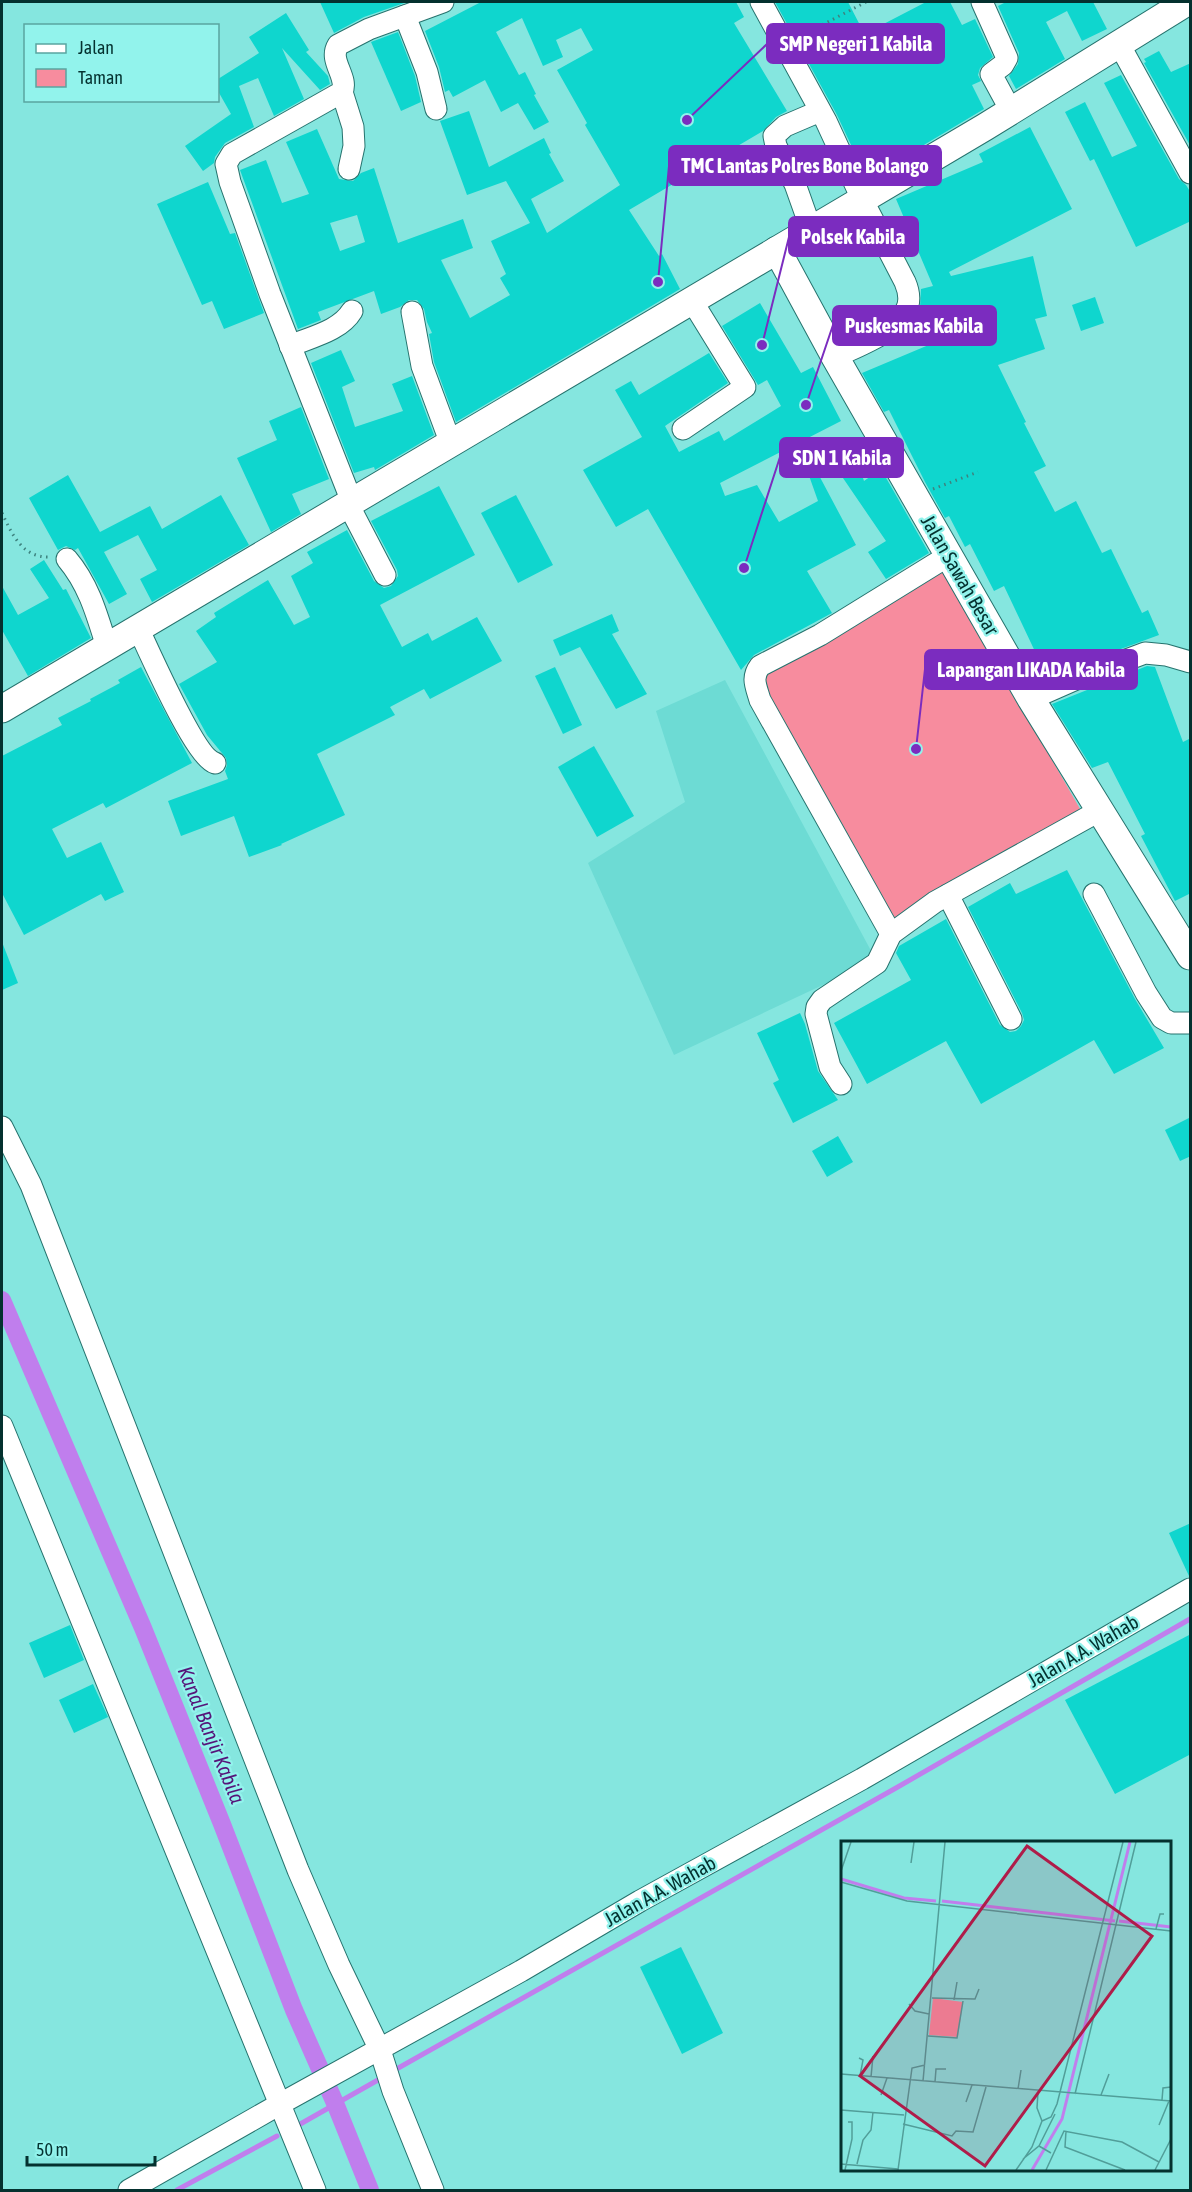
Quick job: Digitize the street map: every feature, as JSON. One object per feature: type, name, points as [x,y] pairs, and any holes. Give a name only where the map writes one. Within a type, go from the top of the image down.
[{"type":"main road","points":[[3,706],[692,301],[1011,111],[1187,2]]},
{"type":"main road","name":"Jalan Sawah Besar","points":[[777,250],[835,357],[1031,699],[1191,956]]},
{"type":"street","points":[[349,169],[354,146],[352,127],[342,92],[344,85],[335,57],[338,45],[369,29],[443,2]]},
{"type":"street","points":[[761,2],[820,111],[905,282],[909,295],[909,304],[905,313],[893,327],[835,357]]},
{"type":"street","points":[[982,2],[1007,58],[1003,65],[992,74],[1011,111]]},
{"type":"street","points":[[405,16],[427,72],[436,109]]},
{"type":"street","points":[[1119,44],[1191,173]]},
{"type":"street","points":[[342,92],[232,154],[226,164],[230,182],[350,503],[385,575]]},
{"type":"street","points":[[811,229],[795,184],[776,146],[774,135],[785,126],[820,111]]},
{"type":"street","points":[[682,429],[745,387],[692,301]]},
{"type":"street","points":[[290,346],[338,326],[347,319],[352,311]]},
{"type":"street","points":[[412,312],[422,366],[451,444]]},
{"type":"street","points":[[891,934],[760,700],[754,673],[760,666],[820,634],[948,556]]},
{"type":"street","points":[[66,560],[78,573],[93,601],[107,646]]},
{"type":"street","points":[[138,628],[192,735],[208,760],[215,763]]},
{"type":"street","points":[[1031,699],[1145,653],[1166,655],[1191,662]]},
{"type":"street","points":[[755,740],[776,730]]},
{"type":"street","points":[[841,1084],[830,1067],[816,1014],[817,1007],[822,1000],[877,963],[891,934],[948,895],[1099,811]]},
{"type":"street","points":[[1094,894],[1146,993],[1162,1018],[1171,1023],[1191,1023]]},
{"type":"street","points":[[948,895],[1011,1019]]},
{"type":"street","points":[[2,1127],[32,1185],[312,1907],[433,2190]]},
{"type":"street","points":[[2,1426],[315,2190]]},
{"type":"street","name":"Jalan A.A. Wahab","points":[[129,2190],[521,1971],[640,1901],[861,1779],[1191,1589]]},
{"type":"path","points":[[783,45],[866,2]]},
{"type":"path","points":[[915,496],[978,472]]},
{"type":"path","points":[[2,513],[22,549],[40,557],[53,556],[66,560]]},
{"type":"shaded area","points":[[725,680],[876,960],[674,1055],[588,863],[685,802],[656,711]]},
{"type":"green space","points":[[941,566],[1083,814],[883,926],[750,684]]},
{"type":"building","points":[[320,2],[407,2],[364,17],[334,33]]},
{"type":"building","points":[[481,2],[736,2],[744,17],[734,23],[787,111],[776,117],[763,131],[629,210],[659,256],[662,254],[680,289],[456,422],[434,362],[429,334],[432,333],[424,309],[417,300],[409,300],[400,307],[381,314],[374,291],[318,312],[321,320],[298,329],[240,170],[266,160],[282,203],[309,194],[286,142],[317,129],[339,179],[353,181],[361,173],[374,168],[398,243],[463,219],[473,248],[441,260],[470,318],[510,295],[500,278],[506,274],[491,241],[530,223],[506,181],[467,195],[440,121],[469,111],[489,167],[544,138],[551,153],[549,154],[564,181],[531,199],[547,233],[620,185],[585,125],[587,123],[557,70],[593,50],[581,28],[556,40],[563,57],[543,66],[522,18],[496,32],[519,75],[525,72],[536,94],[534,95],[549,122],[534,130],[518,103],[501,112],[485,80],[453,97],[449,90],[445,92],[439,67],[425,31]],"holes":[[[357,215],[365,242],[340,251],[330,223]]]},
{"type":"building","points":[[775,2],[848,2],[863,31],[870,27],[872,30],[926,2],[950,2],[962,25],[975,19],[993,57],[980,68],[978,75],[981,81],[972,85],[984,109],[867,179],[837,115]]},
{"type":"building","points":[[1006,2],[1093,2],[1107,29],[1082,41],[1067,11],[1046,22],[1065,59],[1016,89],[1009,76],[1018,64],[1019,53],[998,6]]},
{"type":"building","points":[[286,13],[309,50],[306,52],[328,76],[330,84],[320,90],[282,48],[304,99],[274,116],[258,78],[239,86],[254,127],[225,143],[215,157],[214,163],[203,171],[185,146],[231,114],[219,93],[219,78],[259,53],[249,37]]},
{"type":"building","points":[[398,32],[415,76],[421,102],[401,111],[371,42]]},
{"type":"building","points":[[1159,51],[1171,72],[1191,63],[1191,147],[1144,63],[1146,62],[1144,59]]},
{"type":"building","points":[[1121,75],[1179,179],[1191,193],[1191,221],[1136,247],[1094,159],[1090,161],[1065,112],[1085,102],[1112,157],[1137,146],[1104,83]]},
{"type":"building","points":[[1030,127],[1072,209],[949,272],[951,276],[1033,256],[1047,316],[1035,319],[1045,349],[998,365],[1046,466],[1034,472],[1055,512],[1076,501],[1102,553],[1111,549],[1142,613],[1148,610],[1159,635],[1077,665],[1041,681],[1034,665],[1040,662],[1004,586],[994,591],[970,544],[965,547],[949,516],[945,518],[889,410],[884,412],[862,373],[931,344],[920,308],[921,289],[933,286],[896,199],[983,162],[979,154]]},
{"type":"building","points":[[208,182],[230,234],[235,233],[264,313],[224,329],[212,301],[202,305],[157,204]]},
{"type":"building","points":[[1095,297],[1104,323],[1081,331],[1072,305]]},
{"type":"building","points":[[760,303],[801,373],[813,367],[841,421],[720,483],[725,496],[757,485],[779,522],[818,501],[807,470],[814,466],[856,545],[807,571],[832,613],[754,655],[741,670],[648,509],[616,527],[583,470],[642,437],[615,390],[631,381],[639,395],[709,353],[728,383],[665,426],[679,452],[719,431],[724,441],[781,406],[767,380],[758,385],[722,326]]},
{"type":"building","points":[[341,350],[355,381],[342,387],[355,427],[403,411],[392,384],[412,376],[434,435],[375,470],[374,467],[354,473],[311,363]]},
{"type":"building","points":[[301,407],[329,479],[292,494],[301,514],[271,532],[237,458],[277,440],[269,421]]},
{"type":"building","points":[[854,451],[864,481],[881,469],[929,553],[886,579],[868,552],[886,541],[830,459]]},
{"type":"building","points":[[68,475],[100,532],[150,506],[162,529],[221,495],[249,545],[152,602],[140,579],[157,570],[138,535],[104,552],[127,594],[109,604],[78,548],[75,550],[66,546],[58,550],[29,498]]},
{"type":"building","points":[[439,486],[475,555],[380,605],[402,647],[428,633],[432,641],[477,617],[502,661],[430,699],[424,689],[390,707],[395,715],[317,754],[345,815],[282,845],[249,857],[234,816],[181,836],[168,801],[228,779],[225,771],[226,758],[207,735],[179,684],[217,662],[196,631],[216,617],[214,613],[268,580],[294,625],[310,617],[291,576],[313,563],[307,552],[347,530],[374,581],[384,588],[391,586],[398,576],[397,570],[371,521]]},
{"type":"building","points":[[516,495],[553,565],[518,583],[481,513]]},
{"type":"building","points":[[44,560],[63,590],[66,589],[91,638],[28,676],[2,630],[2,586],[18,615],[49,598],[30,569]]},
{"type":"building","points":[[612,614],[619,631],[612,634],[647,694],[616,709],[580,647],[560,656],[553,640]]},
{"type":"building","points":[[1147,666],[1155,667],[1183,742],[1191,738],[1191,893],[1175,901],[1141,836],[1145,834],[1108,762],[1092,768],[1052,704]]},
{"type":"building","points":[[141,667],[192,763],[106,808],[103,803],[52,829],[67,858],[101,842],[124,892],[105,901],[101,894],[24,935],[2,893],[2,756],[62,725],[58,718],[91,701],[90,699],[120,683],[118,680]]},
{"type":"building","points":[[555,667],[582,725],[563,734],[535,676]]},
{"type":"building","points":[[594,746],[634,816],[597,837],[558,767]]},
{"type":"building","points":[[1067,870],[1135,999],[1164,1048],[1114,1074],[1094,1040],[981,1104],[946,1041],[867,1084],[834,1023],[911,980],[896,953],[899,946],[946,919],[1000,1025],[1010,1032],[1016,1031],[1021,1026],[1024,1020],[1022,1013],[968,907],[1010,883],[1016,894]]},
{"type":"building","points":[[2,942],[18,983],[2,990]]},
{"type":"building","points":[[800,1013],[818,1071],[838,1100],[793,1123],[773,1083],[779,1080],[757,1033]]},
{"type":"building","points":[[1191,1117],[1191,1156],[1180,1161],[1165,1130]]},
{"type":"building","points":[[838,1136],[853,1162],[827,1177],[812,1151]]},
{"type":"building","points":[[1191,1523],[1191,1576],[1189,1576],[1169,1533]]},
{"type":"building","points":[[70,1625],[84,1660],[44,1678],[29,1643]]},
{"type":"building","points":[[1191,1634],[1191,1754],[1115,1794],[1065,1700]]},
{"type":"building","points":[[93,1684],[108,1717],[74,1733],[59,1700]]},
{"type":"building","points":[[681,1947],[723,2033],[682,2054],[640,1967]]},
{"type":"waterway","name":"Kanal Banjir Kabila","points":[[2,1300],[143,1628],[294,2010],[370,2190]]},
{"type":"waterway","points":[[393,2071],[896,1788],[1190,1619]]},
{"type":"waterway","points":[[295,2127],[385,2076]]},
{"type":"waterway","points":[[177,2190],[277,2136]]},
{"type":"place","name":"SMP Negeri 1 Kabila","points":[[687,120]]},
{"type":"place","name":"TMC Lantas Polres Bone Bolango","points":[[658,282]]},
{"type":"place","name":"Polsek Kabila","points":[[762,345]]},
{"type":"place","name":"Puskesmas Kabila","points":[[806,405]]},
{"type":"place","name":"SDN 1 Kabila","points":[[744,568]]},
{"type":"place","name":"Lapangan LIKADA Kabila","points":[[916,749]]}]
